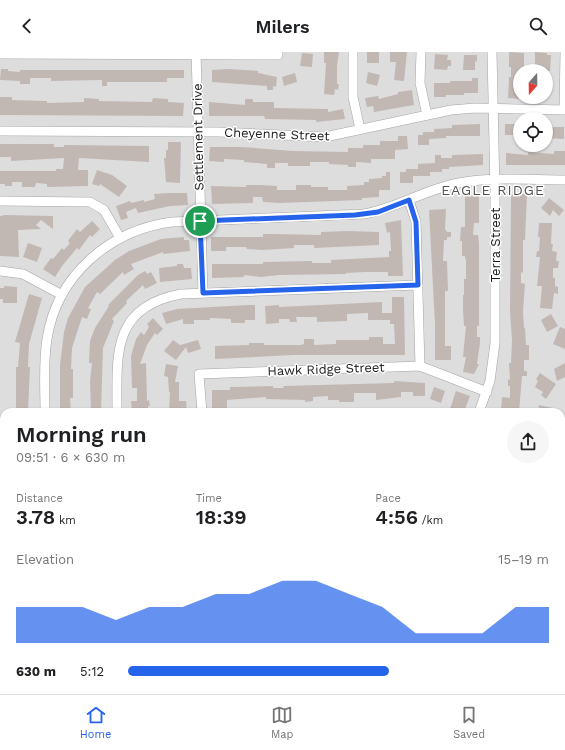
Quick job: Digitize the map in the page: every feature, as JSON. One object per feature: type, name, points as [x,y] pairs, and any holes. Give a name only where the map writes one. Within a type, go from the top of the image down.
[{"type":"street","points":[[0,54],[196,53],[278,55],[278,52]]},
{"type":"street","points":[[353,52],[353,97],[360,130]]},
{"type":"street","points":[[421,52],[420,83],[427,115]]},
{"type":"street","name":"Terra Street","points":[[481,408],[487,392],[492,371],[495,343],[495,180],[492,109],[492,52]]},
{"type":"street","name":"Cheyenne Street","points":[[0,131],[198,132],[325,137],[467,108],[564,110],[564,52]]},
{"type":"street","name":"Settlement Drive","points":[[196,53],[203,293]]},
{"type":"street","points":[[45,408],[47,339],[53,314],[62,295],[85,264],[120,238],[151,226],[200,221],[355,215],[385,210],[455,184],[495,180],[565,180]]},
{"type":"street","points":[[409,200],[416,222],[420,366]]},
{"type":"street","points":[[0,201],[90,202],[104,210],[120,238]]},
{"type":"street","points":[[0,271],[23,274],[62,295]]},
{"type":"street","points":[[117,408],[118,348],[123,335],[134,318],[147,305],[157,299],[181,294],[418,285]]},
{"type":"street","name":"Hawk Ridge Street","points":[[202,408],[199,374],[420,366],[487,392]]},
{"type":"shaded area","points":[[0,52],[565,52],[565,408],[0,408]]},
{"type":"building","points":[[324,52],[339,52],[337,84],[339,84],[338,90],[335,89],[334,95],[324,94],[326,63],[324,63]]},
{"type":"building","points":[[367,52],[379,52],[379,63],[367,63]]},
{"type":"building","points":[[390,52],[407,52],[404,81],[394,80],[396,62],[390,62]]},
{"type":"building","points":[[509,52],[524,53],[524,64],[513,64],[513,98],[508,98],[509,77],[511,77],[511,67],[509,67]]},
{"type":"building","points":[[535,52],[547,53],[547,55],[551,55],[550,64],[535,64]]},
{"type":"building","points":[[302,53],[313,54],[312,67],[300,66]]},
{"type":"building","points":[[435,54],[448,55],[447,60],[451,60],[451,66],[448,66],[447,70],[434,69]]},
{"type":"building","points":[[464,55],[477,55],[475,70],[463,70]]},
{"type":"building","points":[[1,69],[20,72],[20,70],[184,70],[184,78],[167,78],[167,82],[107,82],[107,86],[102,86],[102,80],[51,81],[51,78],[30,78],[30,84],[20,84],[20,81],[0,80]]},
{"type":"building","points":[[229,69],[258,71],[258,73],[277,77],[276,87],[273,86],[273,90],[267,90],[267,86],[212,82],[212,70]]},
{"type":"building","points":[[368,72],[380,75],[377,86],[366,83]]},
{"type":"building","points":[[295,73],[297,82],[284,86],[282,77]]},
{"type":"building","points":[[472,78],[478,78],[478,93],[464,93],[464,95],[434,97],[434,83],[472,81]]},
{"type":"building","points":[[412,90],[414,105],[374,112],[373,106],[367,107],[365,98],[378,96],[379,99],[398,94],[398,92]]},
{"type":"building","points":[[0,97],[12,97],[12,100],[47,101],[47,103],[84,102],[84,98],[99,99],[99,101],[152,102],[153,98],[168,99],[168,102],[184,103],[183,116],[0,115]]},
{"type":"building","points":[[245,99],[253,99],[253,102],[274,102],[274,108],[328,109],[328,112],[343,109],[345,119],[316,122],[316,120],[265,119],[264,116],[209,116],[209,102],[245,105]]},
{"type":"building","points":[[480,124],[480,136],[446,136],[446,138],[429,139],[429,145],[418,145],[418,135],[423,135],[423,132],[434,132],[434,129],[452,128],[452,125]]},
{"type":"building","points":[[505,124],[513,124],[513,135],[505,135]]},
{"type":"building","points":[[553,127],[564,127],[564,139],[553,138]]},
{"type":"building","points":[[398,136],[407,136],[408,149],[395,150],[395,159],[371,159],[371,163],[356,162],[356,167],[329,164],[329,162],[310,162],[310,166],[288,166],[288,163],[275,163],[275,168],[267,168],[267,164],[244,162],[244,160],[224,159],[224,162],[209,161],[210,147],[348,152],[348,148],[363,148],[363,145],[380,145],[380,141],[398,141]]},
{"type":"building","points":[[168,142],[181,142],[180,183],[166,182],[164,158],[166,158],[166,150],[168,150]]},
{"type":"building","points":[[0,144],[54,144],[54,147],[64,147],[64,145],[149,146],[149,162],[79,158],[78,170],[88,170],[88,186],[47,187],[47,184],[36,183],[35,187],[22,187],[22,182],[12,182],[12,186],[5,186],[5,184],[0,184],[0,171],[56,171],[56,169],[63,169],[64,158],[11,161],[11,157],[0,157]]},
{"type":"building","points":[[554,151],[565,151],[565,165],[506,165],[506,153],[528,155],[528,152],[554,154]]},
{"type":"building","points":[[483,154],[483,165],[449,167],[449,169],[442,169],[442,172],[430,172],[430,176],[413,176],[413,183],[400,183],[400,172],[406,172],[406,169],[418,169],[418,164],[435,163],[435,155],[441,155],[441,158],[452,158],[452,155]]},
{"type":"building","points":[[97,170],[112,175],[127,186],[119,197],[100,184],[99,186],[92,184]]},
{"type":"building","points":[[386,172],[390,172],[390,190],[379,190],[379,197],[362,198],[362,200],[280,203],[263,202],[262,197],[253,197],[253,203],[212,204],[211,186],[246,187],[246,185],[260,185],[277,186],[277,190],[296,190],[296,185],[311,185],[311,187],[328,187],[328,190],[347,190],[347,186],[364,185],[364,182],[369,182],[369,179],[382,178],[382,176],[386,176]]},
{"type":"building","points":[[187,193],[188,205],[170,206],[138,213],[136,208],[126,212],[128,218],[121,220],[116,206],[130,201],[131,203],[144,200],[144,202],[155,199],[154,194]]},
{"type":"building","points":[[465,194],[479,195],[479,223],[474,223],[473,235],[478,235],[479,244],[479,326],[477,326],[477,337],[480,337],[480,343],[477,364],[479,364],[474,374],[463,372],[466,357],[463,357],[466,326],[464,326],[463,295],[464,279],[466,279],[466,259],[465,256],[462,256],[462,241],[460,241],[461,227],[465,227]]},
{"type":"building","points":[[511,194],[527,194],[525,240],[523,240],[523,273],[521,272],[521,283],[525,284],[523,311],[526,345],[529,345],[529,360],[524,360],[524,371],[527,371],[527,376],[522,376],[519,408],[501,408],[502,397],[510,398],[510,386],[508,386],[508,379],[510,380],[509,363],[511,363],[512,340],[510,312]]},
{"type":"building","points":[[549,198],[564,210],[559,216],[553,210],[550,216],[541,208]]},
{"type":"building","points":[[446,209],[445,229],[447,232],[451,232],[451,237],[447,237],[447,240],[444,240],[443,261],[447,261],[448,291],[445,291],[445,346],[451,346],[451,360],[435,360],[435,325],[429,210]]},
{"type":"building","points":[[0,216],[53,216],[53,229],[41,220],[36,225],[41,229],[18,230],[19,257],[0,256]]},
{"type":"building","points":[[401,220],[403,276],[388,276],[388,272],[366,272],[261,277],[244,275],[244,277],[212,278],[212,264],[263,264],[263,262],[312,261],[312,263],[331,263],[331,260],[389,257],[389,251],[391,251],[390,232],[387,233],[385,223]]},
{"type":"building","points":[[92,221],[100,229],[92,237],[90,235],[79,250],[77,248],[55,277],[43,269],[51,258],[53,259],[62,248],[64,250],[70,243],[68,241],[77,229],[80,232]]},
{"type":"building","points":[[539,223],[552,223],[552,251],[557,252],[556,261],[559,261],[558,268],[553,268],[553,278],[555,278],[555,286],[558,287],[558,294],[554,293],[552,309],[540,308],[542,286],[537,286],[540,257],[536,257],[537,251],[539,251]]},
{"type":"building","points":[[321,232],[379,232],[379,245],[314,248],[314,245],[294,245],[294,248],[263,250],[247,249],[246,247],[226,247],[226,251],[211,251],[211,237],[263,237],[263,234],[321,235]]},
{"type":"building","points":[[184,237],[184,240],[189,240],[190,251],[163,254],[163,252],[131,264],[134,269],[124,275],[123,272],[100,294],[97,292],[88,308],[91,309],[87,319],[82,317],[72,348],[71,369],[73,369],[73,398],[70,398],[71,408],[60,408],[60,365],[64,332],[68,318],[85,287],[115,260],[129,251],[161,239]]},
{"type":"building","points":[[28,243],[42,248],[37,262],[23,257]]},
{"type":"building","points":[[177,264],[183,264],[184,268],[191,268],[192,279],[160,282],[159,268],[177,266]]},
{"type":"building","points":[[145,271],[147,274],[151,272],[157,283],[145,289],[143,285],[126,301],[127,303],[112,319],[114,321],[103,348],[101,408],[91,408],[90,381],[92,363],[89,363],[90,341],[95,328],[109,306],[108,305],[138,275]]},
{"type":"building","points":[[4,286],[17,287],[17,303],[3,303],[3,299],[0,299],[0,288],[4,288]]},
{"type":"building","points":[[29,294],[42,298],[29,344],[28,367],[30,367],[28,408],[16,408],[16,367],[18,367],[20,343],[15,342]]},
{"type":"building","points":[[392,297],[404,297],[405,355],[293,355],[215,359],[215,346],[249,345],[249,343],[264,343],[264,345],[301,345],[304,344],[304,339],[314,339],[314,345],[336,344],[336,340],[369,340],[369,337],[383,337],[383,344],[395,344],[394,324],[390,324],[390,320],[368,320],[368,313],[347,314],[347,321],[317,322],[317,317],[296,317],[297,322],[290,322],[289,319],[279,319],[279,323],[266,324],[265,306],[279,305],[279,307],[382,302],[382,313],[392,313]]},
{"type":"building","points":[[255,305],[255,320],[245,320],[245,323],[231,323],[231,319],[210,318],[210,320],[194,320],[194,324],[183,324],[183,319],[166,324],[162,313],[177,309]]},
{"type":"building","points":[[551,314],[558,326],[547,332],[541,320]]},
{"type":"building","points":[[153,318],[163,329],[157,335],[155,333],[147,345],[140,364],[146,363],[147,401],[149,400],[150,406],[148,406],[148,408],[132,408],[131,401],[137,401],[137,388],[132,388],[131,356],[136,339],[141,332],[144,335],[149,327],[147,324]]},
{"type":"building","points":[[560,327],[565,329],[565,349],[553,344]]},
{"type":"building","points":[[173,340],[180,345],[198,340],[201,349],[188,353],[186,347],[176,360],[164,351]]},
{"type":"building","points":[[565,363],[565,377],[557,381],[554,369]]},
{"type":"building","points":[[166,364],[178,366],[175,382],[179,382],[179,401],[186,401],[187,408],[169,408],[170,392],[168,377],[164,376]]},
{"type":"building","points":[[540,373],[556,384],[546,399],[541,395],[543,392],[535,387],[538,381],[536,379]]},
{"type":"building","points":[[394,381],[425,383],[425,396],[413,396],[413,392],[401,392],[401,397],[376,400],[376,393],[354,393],[354,402],[328,400],[328,396],[313,397],[313,401],[305,402],[305,400],[266,399],[266,397],[227,400],[227,408],[212,408],[212,390],[230,390],[230,387],[273,386],[273,388],[284,388],[283,386],[394,383]]},
{"type":"building","points":[[434,387],[445,391],[441,403],[430,399]]},
{"type":"building","points":[[456,391],[470,396],[466,408],[450,408]]},
{"type":"building","points":[[539,405],[553,408],[539,408]]},
{"type":"district","name":"EAGLE RIDGE","points":[[493,190]]},
{"type":"route","points":[[409,200],[416,222],[418,285],[203,293],[200,221],[355,215],[378,212],[392,208],[409,200]]}]
